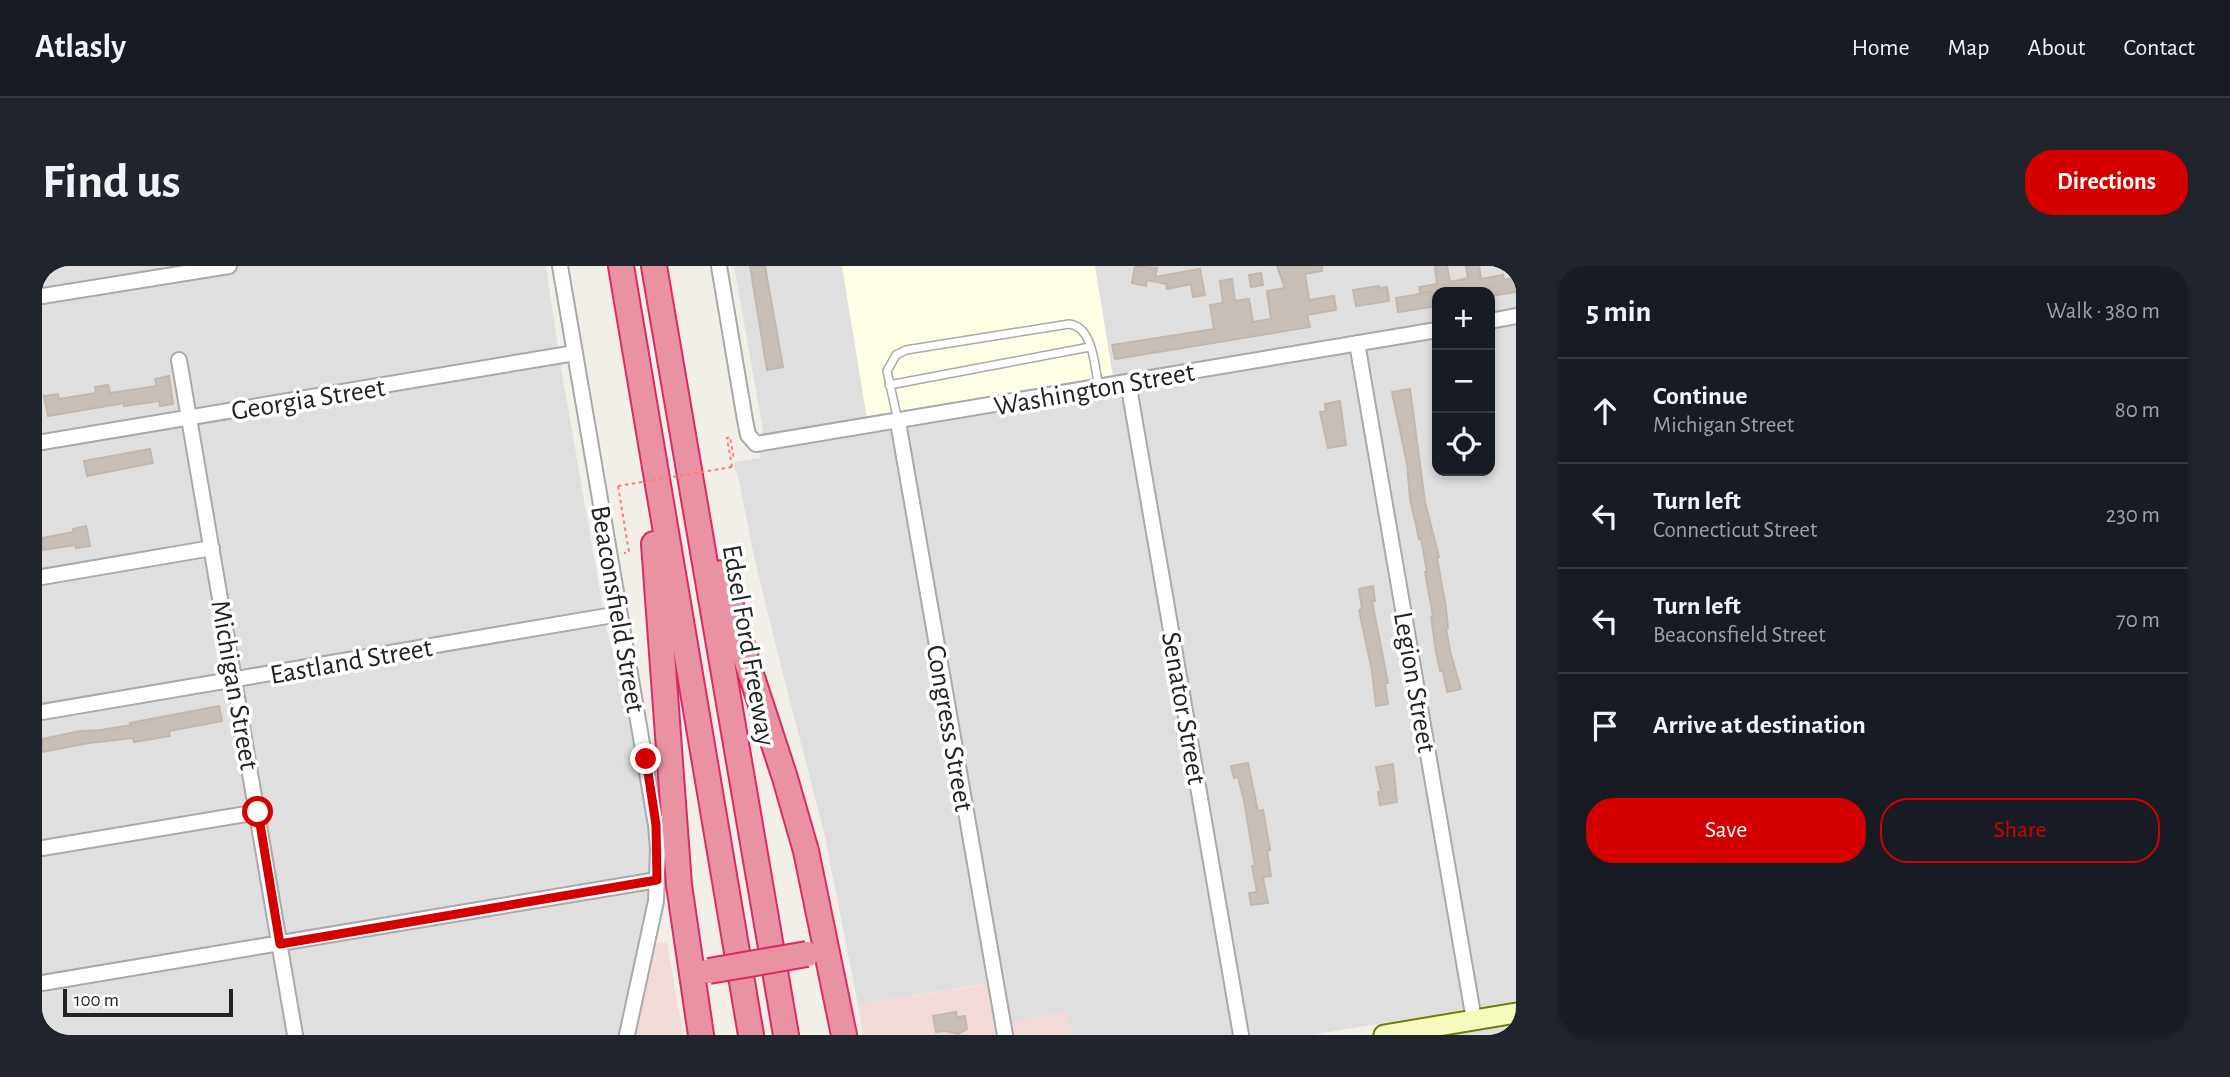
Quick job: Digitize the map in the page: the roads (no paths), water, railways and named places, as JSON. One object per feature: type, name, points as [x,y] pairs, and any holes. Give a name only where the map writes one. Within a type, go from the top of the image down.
[{"type":"highway","points":[[619,266],[623,347],[654,544],[678,885],[701,978],[701,1035]]},
{"type":"highway","points":[[619,266],[751,1035]]},
{"type":"highway","name":"Edsel Ford Freeway","points":[[654,266],[786,1035]]},
{"type":"highway","points":[[688,455],[705,502],[717,558],[746,659],[799,822],[831,963],[844,1035]]},
{"type":"highway","points":[[701,978],[807,954],[820,955],[831,963]]},
{"type":"main road","points":[[1384,1035],[1426,1032],[1516,1013]]},
{"type":"street","points":[[42,296],[229,266]]},
{"type":"street","name":"Beaconsfield Street","points":[[560,266],[656,825],[657,880],[649,942],[627,1035]]},
{"type":"street","name":"Washington Street","points":[[719,266],[748,435],[756,444],[1432,331]]},
{"type":"street","points":[[1495,320],[1516,316]]},
{"type":"street","name":"Legion Street","points":[[1357,343],[1474,1020]]},
{"type":"street","name":"Georgia Street","points":[[42,442],[575,353]]},
{"type":"street","name":"Michigan Street","points":[[178,360],[295,1035]]},
{"type":"street","name":"Senator Street","points":[[1128,382],[1241,1035]]},
{"type":"street","name":"Congress Street","points":[[898,422],[1005,1035]]},
{"type":"street","points":[[42,577],[212,548]]},
{"type":"street","name":"Eastland Street","points":[[42,712],[619,614]]},
{"type":"street","points":[[42,848],[258,812]]},
{"type":"street","points":[[42,983],[657,880]]},
{"type":"lane","points":[[898,422],[887,372],[896,355],[906,349],[1069,324],[1083,328],[1099,387]]},
{"type":"lane","points":[[889,385],[1090,347]]}]
